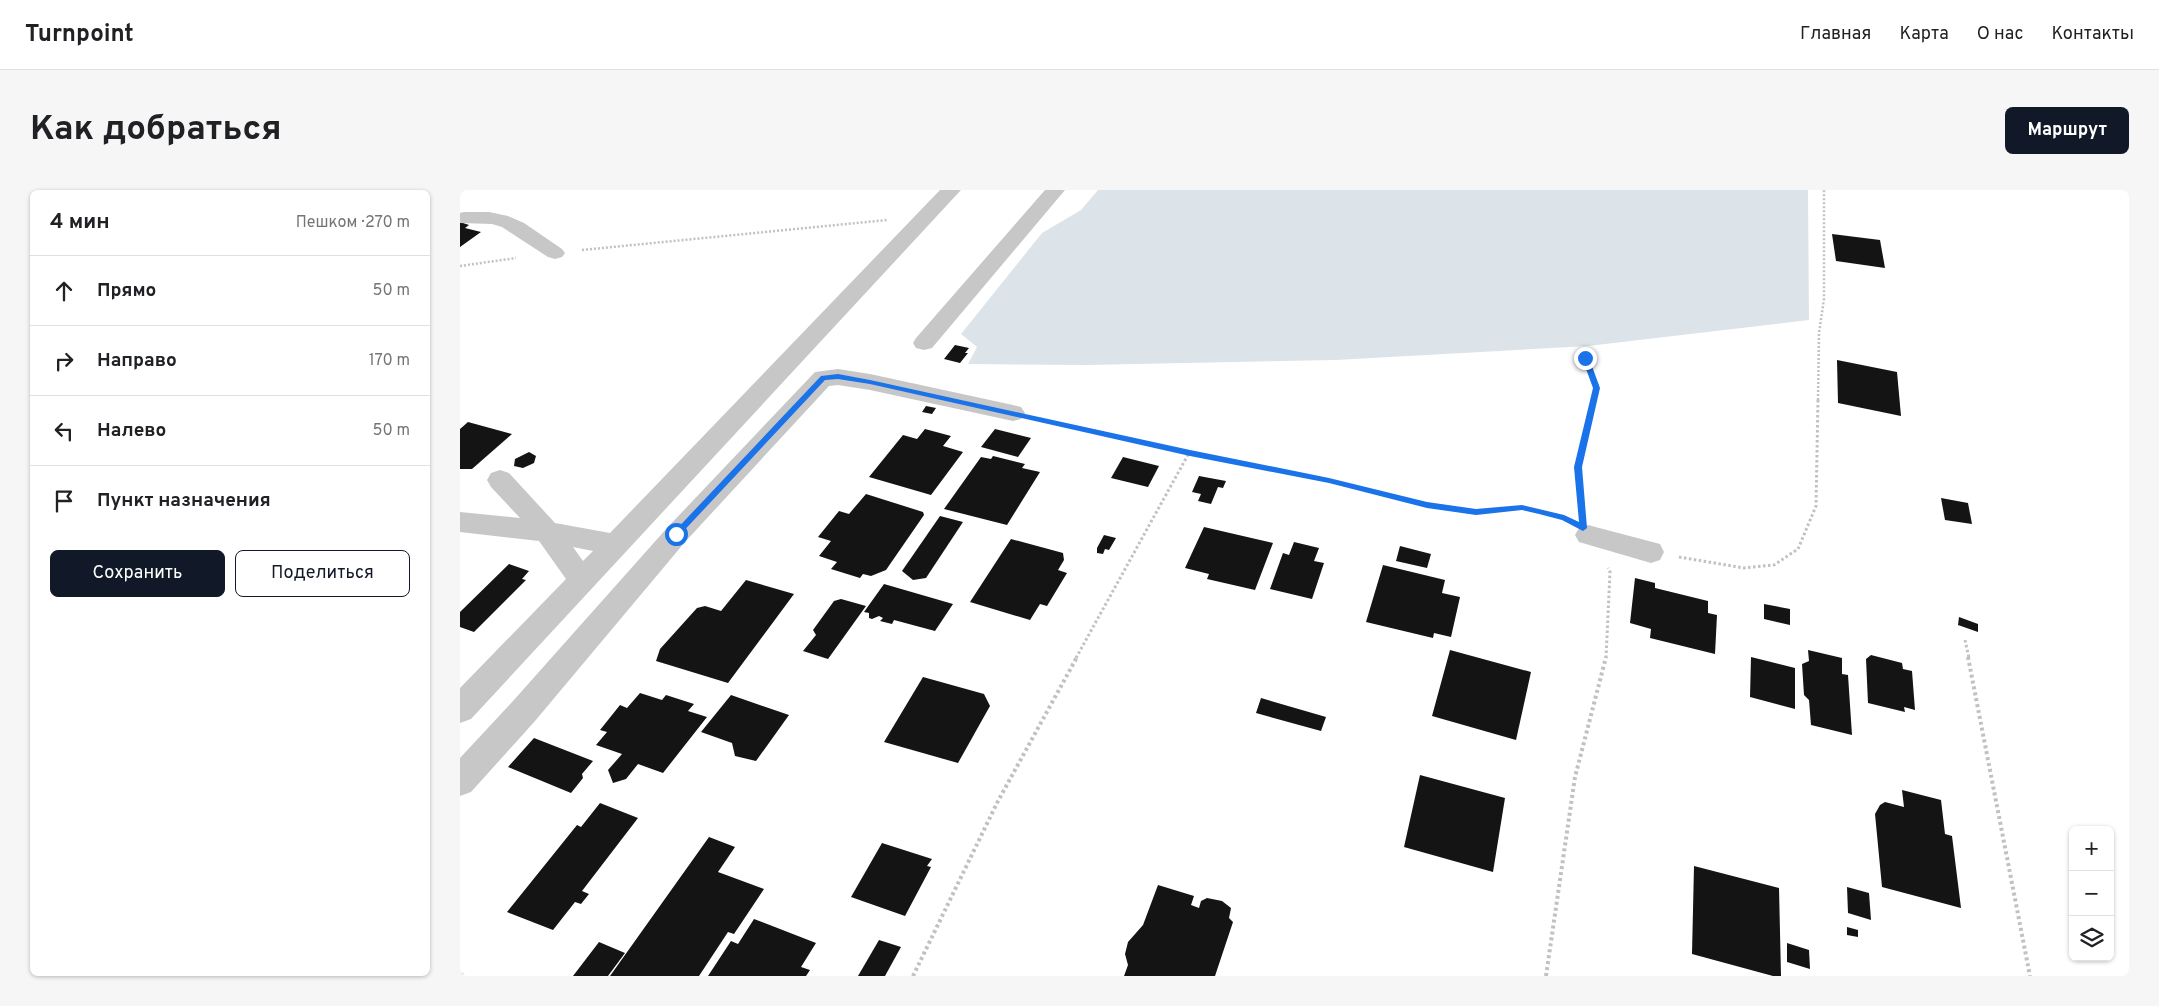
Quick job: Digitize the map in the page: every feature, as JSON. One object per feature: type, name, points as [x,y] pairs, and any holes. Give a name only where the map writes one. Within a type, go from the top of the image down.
[{"type":"street","points":[[460,709],[952,190]]},
{"type":"street","points":[[924,343],[1056,190]]},
{"type":"street","points":[[464,218],[493,218],[513,224],[540,245],[555,253]]},
{"type":"street","points":[[460,780],[524,711],[676,534],[823,378],[838,377],[870,382],[1013,413]]},
{"type":"street","points":[[500,480],[548,532],[581,580]]},
{"type":"street","points":[[460,522],[548,532],[615,544]]},
{"type":"street","points":[[1585,532],[1650,552]]},
{"type":"path","points":[[1610,572],[1631,554],[1650,552],[1744,568],[1774,565],[1798,549],[1816,506],[1818,332],[1823,316],[1824,293],[1821,230],[1824,190]]},
{"type":"path","points":[[460,266],[555,253],[770,230],[895,219],[923,219]]},
{"type":"path","points":[[1585,358],[1596,388],[1578,467],[1585,532]]},
{"type":"path","points":[[1013,413],[1190,453],[1329,481],[1427,505],[1476,512],[1522,508],[1539,511],[1564,518],[1585,532],[1610,572],[1606,661],[1575,777],[1546,976]]},
{"type":"path","points":[[913,976],[998,801],[1190,453]]},
{"type":"path","points":[[1965,640],[2030,976]]},
{"type":"path","points":[[460,974],[464,976]]},
{"type":"shaded area","points":[[1098,190],[1808,190],[1809,320],[1588,346],[1336,360],[1087,365],[968,364],[977,347],[961,334],[1042,233],[1081,210]]},
{"type":"building","points":[[460,222],[469,225],[465,228],[481,232],[460,247]]},
{"type":"building","points":[[1832,234],[1880,240],[1885,268],[1836,261]]},
{"type":"building","points":[[955,345],[969,348],[965,353],[968,353],[960,363],[944,359]]},
{"type":"building","points":[[1837,360],[1897,372],[1901,416],[1838,403]]},
{"type":"building","points":[[926,406],[936,408],[932,414],[922,412]]},
{"type":"building","points":[[468,422],[512,434],[472,469],[460,469],[460,429]]},
{"type":"building","points":[[925,429],[951,436],[943,446],[963,452],[931,495],[869,477],[903,435],[917,439]]},
{"type":"building","points":[[995,429],[1031,438],[1018,457],[981,447]]},
{"type":"building","points":[[529,452],[536,456],[534,463],[523,468],[514,466],[515,459]]},
{"type":"building","points":[[993,456],[1025,464],[1022,468],[1040,472],[1007,525],[944,509],[981,457],[991,459]]},
{"type":"building","points":[[1123,457],[1159,466],[1148,487],[1111,478]]},
{"type":"building","points":[[1199,476],[1226,481],[1223,488],[1218,487],[1211,504],[1198,501],[1201,494],[1192,492]]},
{"type":"building","points":[[866,494],[923,512],[924,515],[886,570],[871,576],[863,574],[860,578],[831,569],[837,562],[819,556],[831,541],[818,537],[839,511],[849,514]]},
{"type":"building","points":[[1941,498],[1968,503],[1972,524],[1945,520]]},
{"type":"building","points":[[940,516],[963,522],[926,578],[913,580],[902,571]]},
{"type":"building","points":[[1204,527],[1273,543],[1255,590],[1207,579],[1209,574],[1185,568]]},
{"type":"building","points":[[1104,535],[1116,538],[1109,550],[1105,549],[1103,554],[1097,553],[1097,548]]},
{"type":"building","points":[[1011,539],[1063,553],[1064,560],[1058,570],[1067,573],[1047,606],[1040,604],[1030,620],[970,602]]},
{"type":"building","points":[[1294,542],[1319,548],[1314,561],[1324,563],[1312,599],[1270,589],[1283,553],[1289,555]]},
{"type":"building","points":[[1400,546],[1431,554],[1427,568],[1396,561]]},
{"type":"building","points":[[509,564],[529,571],[522,579],[526,580],[474,632],[460,627],[460,612]]},
{"type":"building","points":[[1383,565],[1445,580],[1442,593],[1460,597],[1451,637],[1434,633],[1433,638],[1366,622]]},
{"type":"building","points":[[1635,578],[1655,583],[1655,588],[1708,601],[1708,613],[1717,615],[1715,654],[1650,638],[1651,629],[1630,623]]},
{"type":"building","points":[[746,580],[794,594],[728,683],[656,661],[660,649],[697,608],[705,606],[721,611]]},
{"type":"building","points":[[884,584],[953,604],[935,631],[894,620],[892,624],[880,621],[883,618],[879,616],[872,619],[869,618],[869,613],[864,612]]},
{"type":"building","points":[[841,599],[866,606],[828,659],[803,651],[816,635],[813,630],[834,601]]},
{"type":"building","points":[[1764,604],[1790,609],[1790,625],[1764,619]]},
{"type":"building","points":[[1959,617],[1978,624],[1978,632],[1958,625]]},
{"type":"building","points":[[1450,650],[1531,672],[1516,740],[1432,716]]},
{"type":"building","points":[[1808,650],[1842,658],[1842,674],[1848,675],[1852,735],[1811,725],[1809,700],[1804,695],[1802,664],[1809,661]]},
{"type":"building","points":[[1871,655],[1902,663],[1903,669],[1912,671],[1915,710],[1904,707],[1905,712],[1868,703],[1866,659]]},
{"type":"building","points":[[1751,657],[1795,668],[1795,709],[1750,697]]},
{"type":"building","points":[[923,677],[984,694],[990,706],[958,763],[884,742]]},
{"type":"building","points":[[640,693],[662,700],[666,695],[694,704],[688,711],[707,717],[663,773],[638,764],[626,779],[613,783],[608,770],[622,754],[596,745],[607,732],[600,730],[620,705],[627,708]]},
{"type":"building","points":[[731,695],[789,715],[756,761],[735,756],[732,743],[701,732]]},
{"type":"building","points":[[1261,698],[1326,717],[1321,731],[1256,713]]},
{"type":"building","points":[[534,738],[593,761],[582,774],[583,778],[571,793],[508,767]]},
{"type":"building","points":[[1420,775],[1505,798],[1493,872],[1404,847]]},
{"type":"building","points":[[1902,790],[1941,800],[1945,834],[1952,836],[1961,908],[1882,887],[1875,814],[1880,805],[1885,802],[1904,807]]},
{"type":"building","points":[[600,803],[638,818],[582,891],[589,894],[581,904],[575,902],[553,930],[507,912],[577,825],[581,827]]},
{"type":"building","points":[[709,837],[735,847],[718,872],[764,889],[734,934],[728,932],[699,976],[610,976]]},
{"type":"building","points":[[882,843],[932,859],[927,866],[931,867],[905,916],[851,897]]},
{"type":"building","points":[[1694,866],[1779,888],[1781,976],[1773,976],[1692,954]]},
{"type":"building","points":[[1158,885],[1194,896],[1191,905],[1199,908],[1201,901],[1207,898],[1222,901],[1231,908],[1229,918],[1233,922],[1215,976],[1124,976],[1128,965],[1125,954],[1128,942],[1143,925]]},
{"type":"building","points":[[1847,887],[1869,893],[1871,920],[1848,913]]},
{"type":"building","points":[[754,919],[816,943],[801,967],[810,970],[806,976],[708,976],[731,941],[738,944]]},
{"type":"building","points":[[1847,927],[1858,930],[1858,937],[1847,935]]},
{"type":"building","points":[[879,940],[901,947],[885,976],[858,976]]},
{"type":"building","points":[[599,942],[625,953],[608,976],[573,976]]},
{"type":"building","points":[[1787,943],[1809,950],[1810,969],[1787,962]]},
{"type":"route","points":[[676,534],[823,378],[838,377],[870,382],[1190,453],[1329,481],[1427,505],[1476,512],[1522,508],[1564,518],[1583,528],[1578,467],[1596,388],[1585,358]]}]
